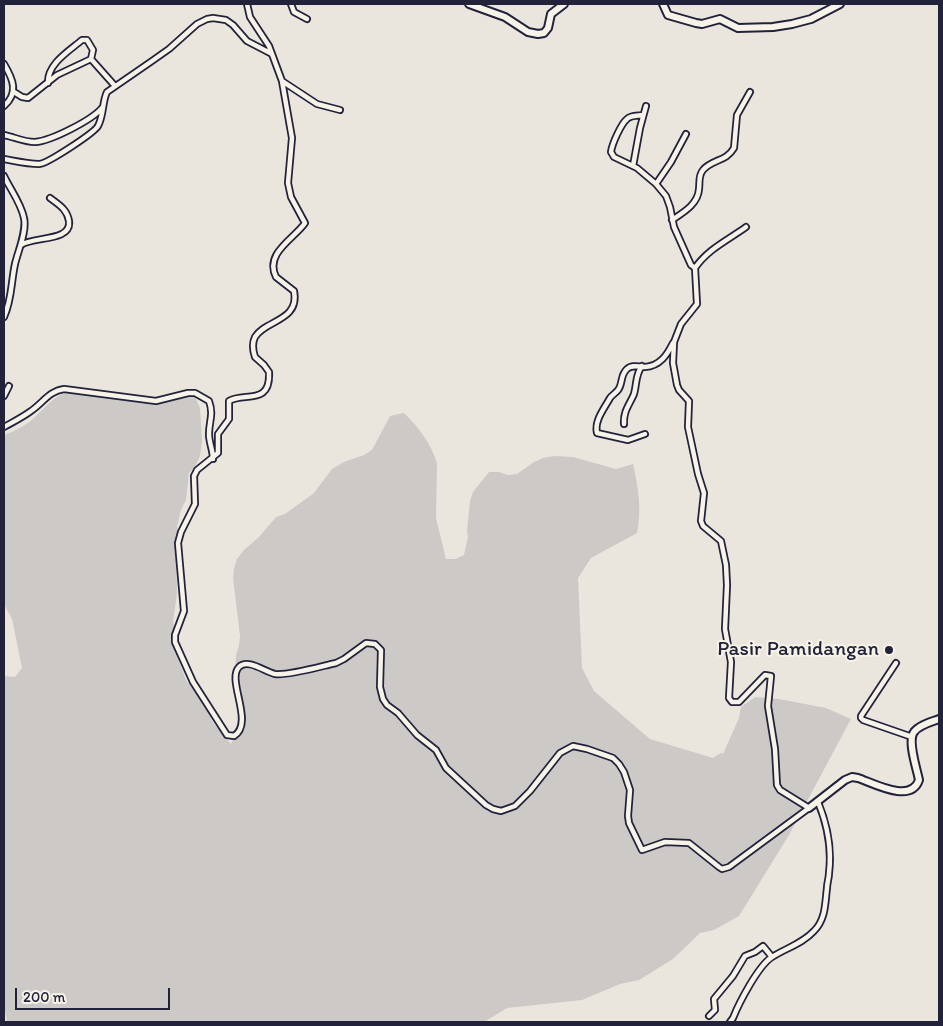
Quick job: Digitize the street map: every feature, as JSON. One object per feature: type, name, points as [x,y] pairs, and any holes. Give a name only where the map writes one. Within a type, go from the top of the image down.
[{"type":"street","points":[[247,4],[250,17],[266,39],[273,54],[282,81],[292,138],[289,191],[305,223],[284,243],[278,252],[273,269],[276,277],[294,291],[295,301],[290,312],[255,337],[253,345],[255,357],[269,372],[267,386],[264,391],[253,398],[229,401],[229,419],[219,432],[219,450],[216,456],[202,466],[194,476],[195,504],[179,537],[178,547],[184,611],[174,639],[192,682],[227,735],[236,734],[240,726],[240,706],[235,676],[240,666],[245,664],[252,665],[272,673],[282,674],[336,663],[366,643],[371,643],[379,646],[381,650],[380,687],[383,699],[387,705],[398,713],[417,735],[436,750],[446,768],[486,805],[493,809],[506,810],[518,805],[560,753],[564,749],[574,746],[606,755],[619,764],[630,790],[629,823],[642,850],[665,842],[689,843],[719,867],[725,868],[743,857],[845,780],[852,777],[896,792],[914,788],[918,780],[912,751],[912,737],[916,730],[939,719]]},
{"type":"street","points":[[292,4],[294,12],[307,20]]},
{"type":"street","points":[[469,4],[505,17],[528,32],[538,34],[548,28],[552,14],[564,4]]},
{"type":"street","points":[[663,4],[668,15],[702,24],[720,19],[736,28],[745,29],[792,24],[811,19],[840,4]]},
{"type":"street","points":[[4,159],[43,164],[93,132],[99,123],[107,92],[169,49],[197,24],[207,19],[226,20],[233,25],[247,42],[273,54]]},
{"type":"street","points":[[48,83],[50,73],[57,62],[82,40],[87,40],[92,47],[91,59],[115,86]]},
{"type":"street","points":[[14,92],[28,98],[57,75],[91,59]]},
{"type":"street","points":[[4,64],[12,79],[14,92],[12,98],[4,106]]},
{"type":"street","points":[[282,81],[317,104],[340,110]]},
{"type":"street","points":[[672,220],[684,212],[696,199],[702,170],[724,159],[734,148],[737,115],[750,92]]},
{"type":"street","points":[[4,134],[34,142],[45,141],[74,128],[95,115],[103,106]]},
{"type":"street","points":[[633,166],[646,106]]},
{"type":"street","points":[[643,115],[632,116],[626,120],[611,149],[614,157],[633,166],[656,184],[666,196],[672,220],[695,268],[697,304],[681,324],[674,342],[662,361],[656,364],[632,366],[624,372],[619,390],[610,398],[596,422],[597,434],[628,440],[644,434]]},
{"type":"street","points":[[656,184],[671,162],[686,134]]},
{"type":"street","points":[[4,176],[24,218],[21,245],[16,258],[11,294],[4,317]]},
{"type":"street","points":[[21,245],[26,241],[60,236],[69,228],[66,212],[50,198]]},
{"type":"street","points":[[695,268],[715,247],[746,226]]},
{"type":"street","points":[[674,342],[673,363],[679,390],[689,401],[688,427],[704,493],[700,521],[703,526],[721,541],[726,565],[728,586],[725,629],[731,662],[729,698],[732,702],[739,702],[765,675],[771,676],[768,706],[775,749],[777,785],[780,790],[809,808]]},
{"type":"street","points":[[624,424],[624,414],[633,396],[636,377],[642,366]]},
{"type":"street","points":[[4,396],[9,386]]},
{"type":"street","points":[[4,427],[33,410],[49,394],[64,389],[156,401],[195,393],[209,401],[212,409],[209,435],[213,459]]},
{"type":"street","points":[[896,663],[861,718],[912,737]]},
{"type":"street","points":[[730,1022],[756,975],[772,957],[804,941],[816,929],[825,912],[830,847],[824,817],[818,802]]},
{"type":"street","points":[[709,1016],[715,1010],[714,999],[733,976],[745,956],[763,946],[772,957]]},
{"type":"shaded area","points":[[73,391],[82,395],[148,402],[186,395],[195,397],[200,408],[202,442],[200,456],[189,473],[186,500],[181,510],[177,527],[179,537],[176,544],[177,593],[173,622],[176,632],[177,657],[186,680],[209,711],[212,721],[231,744],[235,735],[240,706],[235,676],[236,655],[240,636],[233,578],[237,559],[276,517],[285,514],[314,493],[332,469],[372,450],[390,416],[404,413],[415,424],[424,436],[437,463],[436,518],[446,559],[455,559],[464,555],[468,537],[470,501],[473,492],[489,472],[499,472],[508,475],[517,474],[534,462],[554,456],[573,457],[616,469],[633,464],[639,507],[637,533],[591,558],[578,578],[582,668],[594,691],[650,739],[713,758],[721,753],[723,754],[739,718],[741,707],[755,697],[779,699],[826,708],[851,719],[789,835],[739,916],[714,930],[700,933],[673,959],[639,980],[620,984],[582,1000],[507,1008],[484,1022],[7,1022],[4,1005],[4,676],[15,677],[22,668],[12,619],[4,604],[4,435],[28,423],[54,399]]},
{"type":"place","name":"Pasir Pamidangan","points":[[889,650]]}]
